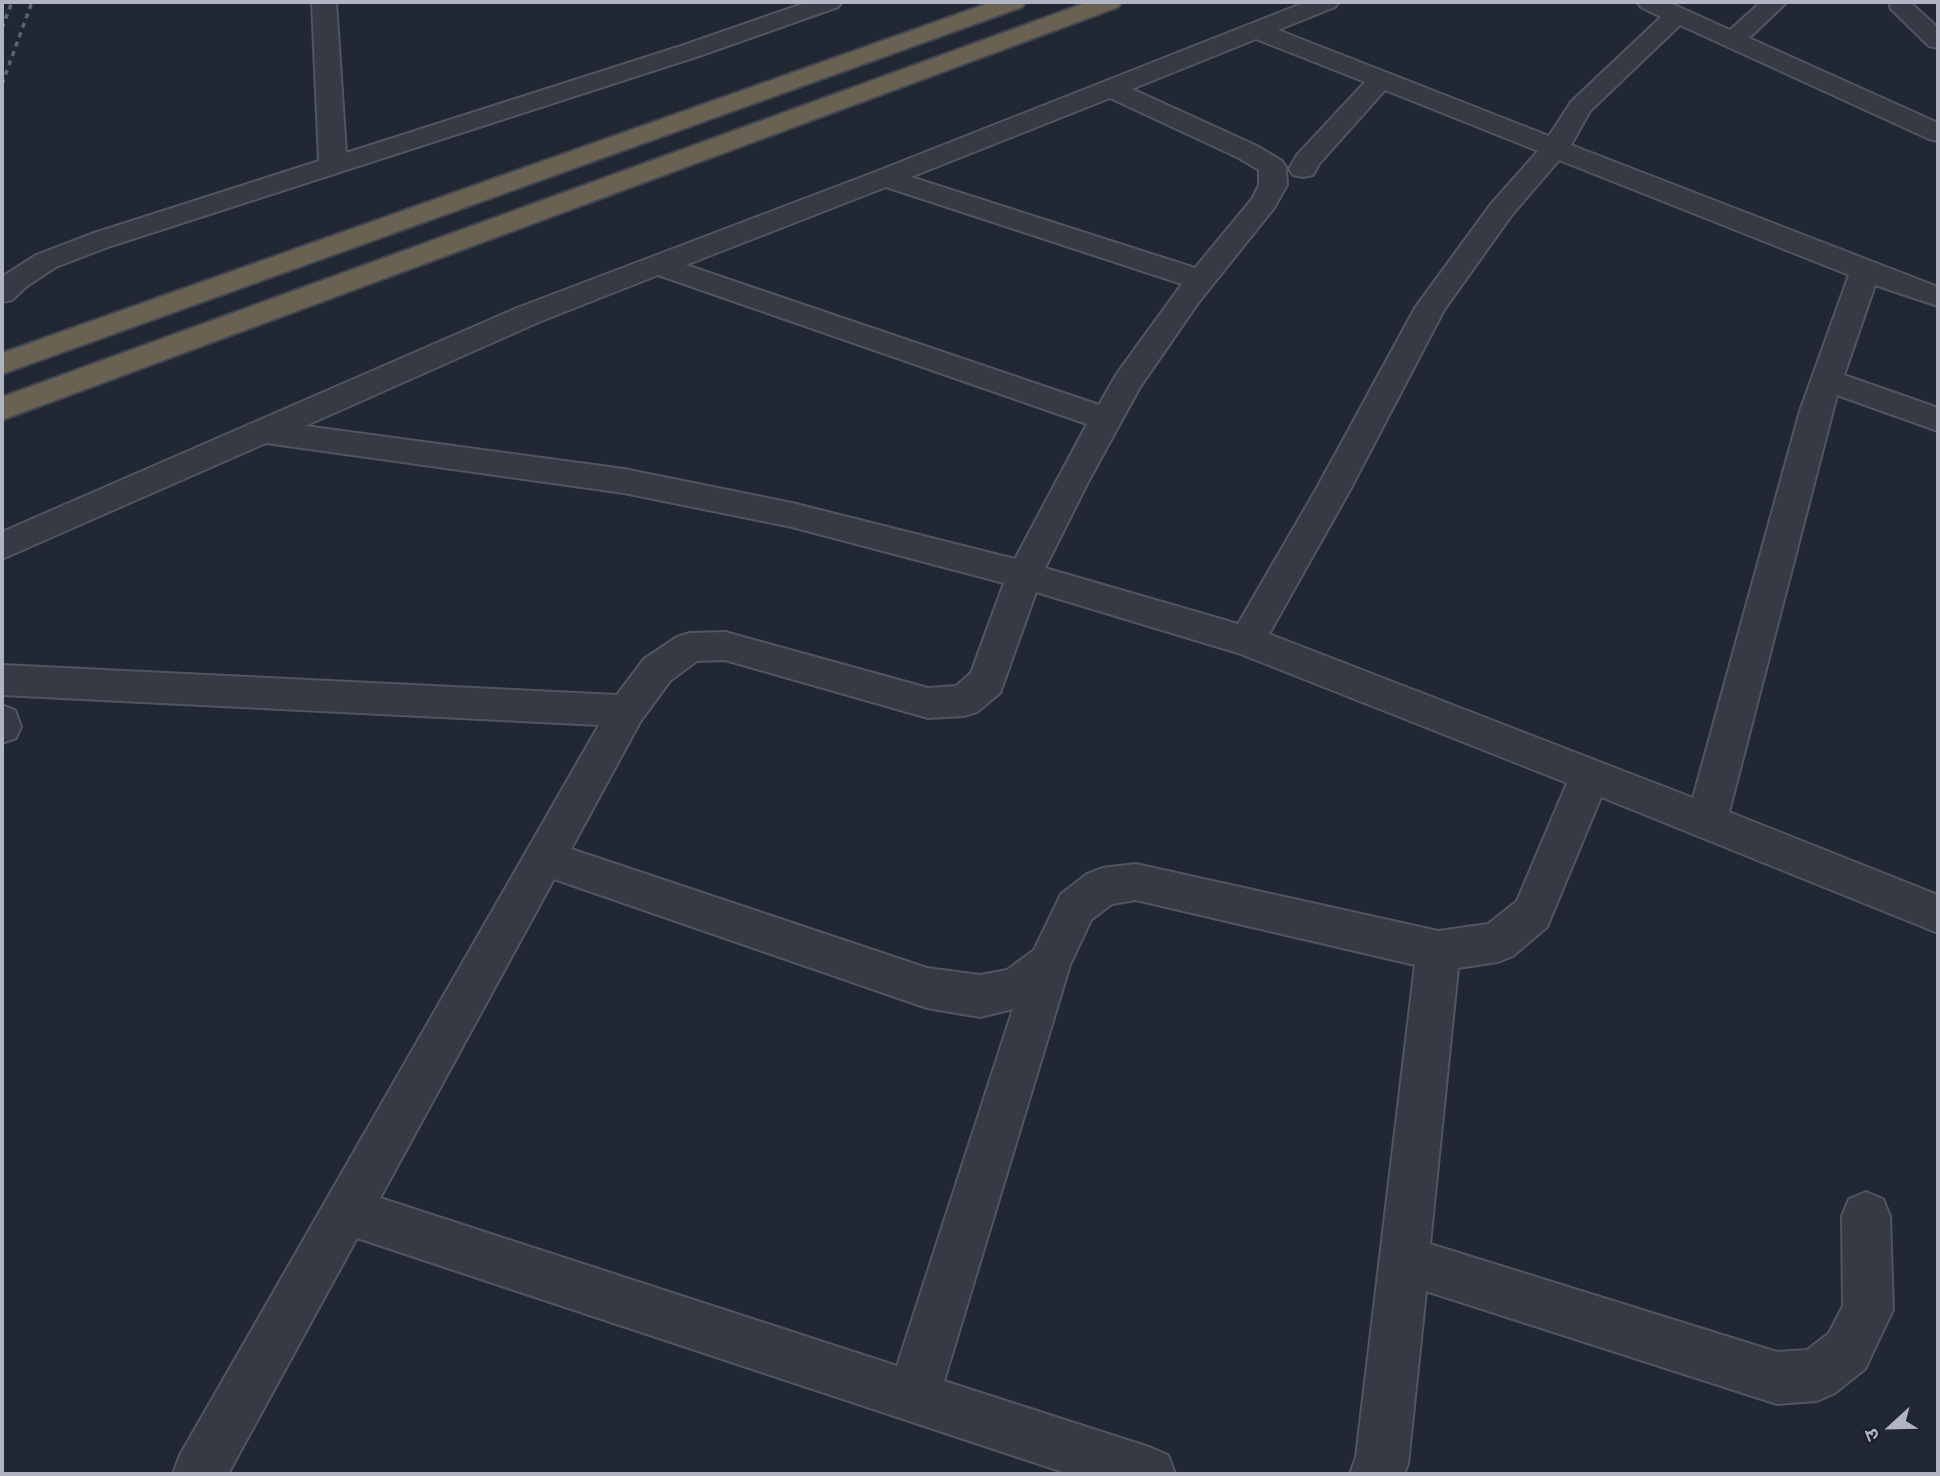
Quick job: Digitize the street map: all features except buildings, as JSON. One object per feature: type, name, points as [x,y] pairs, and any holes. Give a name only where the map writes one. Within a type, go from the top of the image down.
[{"type":"highway","points":[[2,365],[1014,2]]},
{"type":"highway","points":[[2,409],[1110,2]]},
{"type":"street","points":[[324,2],[333,165]]},
{"type":"street","points":[[2,293],[17,279],[46,261],[101,240],[679,54],[830,2]]},
{"type":"street","points":[[2,546],[528,316],[885,178],[1327,2]]},
{"type":"street","points":[[1649,2],[1937,130]]},
{"type":"street","points":[[1733,40],[1776,2]]},
{"type":"street","points":[[1899,4],[1938,41]]},
{"type":"street","points":[[1247,641],[1334,488],[1430,308],[1501,210],[1556,147],[1580,107],[1677,15]]},
{"type":"street","points":[[1256,30],[1865,271],[1938,297]]},
{"type":"street","points":[[1303,169],[1307,161],[1382,78]]},
{"type":"street","points":[[199,1474],[628,711],[657,670],[690,647],[725,646],[928,703],[964,702],[987,682],[1024,575],[1106,419],[1127,383],[1201,280],[1264,202],[1273,185],[1272,167],[1248,152],[1110,88]]},
{"type":"street","points":[[885,178],[1201,280]]},
{"type":"street","points":[[657,265],[1106,419]]},
{"type":"street","points":[[1707,821],[1816,411],[1865,271]]},
{"type":"street","points":[[1827,380],[1938,420]]},
{"type":"street","points":[[265,432],[624,481],[792,515],[1024,575],[1247,641],[1938,914]]},
{"type":"street","points":[[2,680],[628,711]]},
{"type":"street","points":[[2,721],[2,727]]},
{"type":"street","points":[[913,1396],[1049,964],[1076,907],[1102,887],[1136,882],[1438,951],[1498,942],[1532,914],[1590,775]]},
{"type":"street","points":[[545,858],[927,988],[980,996],[1017,988],[1049,964]]},
{"type":"street","points":[[1376,1474],[1382,1464],[1438,951]]},
{"type":"street","points":[[347,1211],[1149,1474]]},
{"type":"street","points":[[1405,1260],[1777,1378],[1816,1375],[1847,1350],[1868,1310],[1866,1216]]},
{"type":"railway","points":[[2,28],[12,2]]},
{"type":"railway","points":[[2,84],[32,2]]}]
